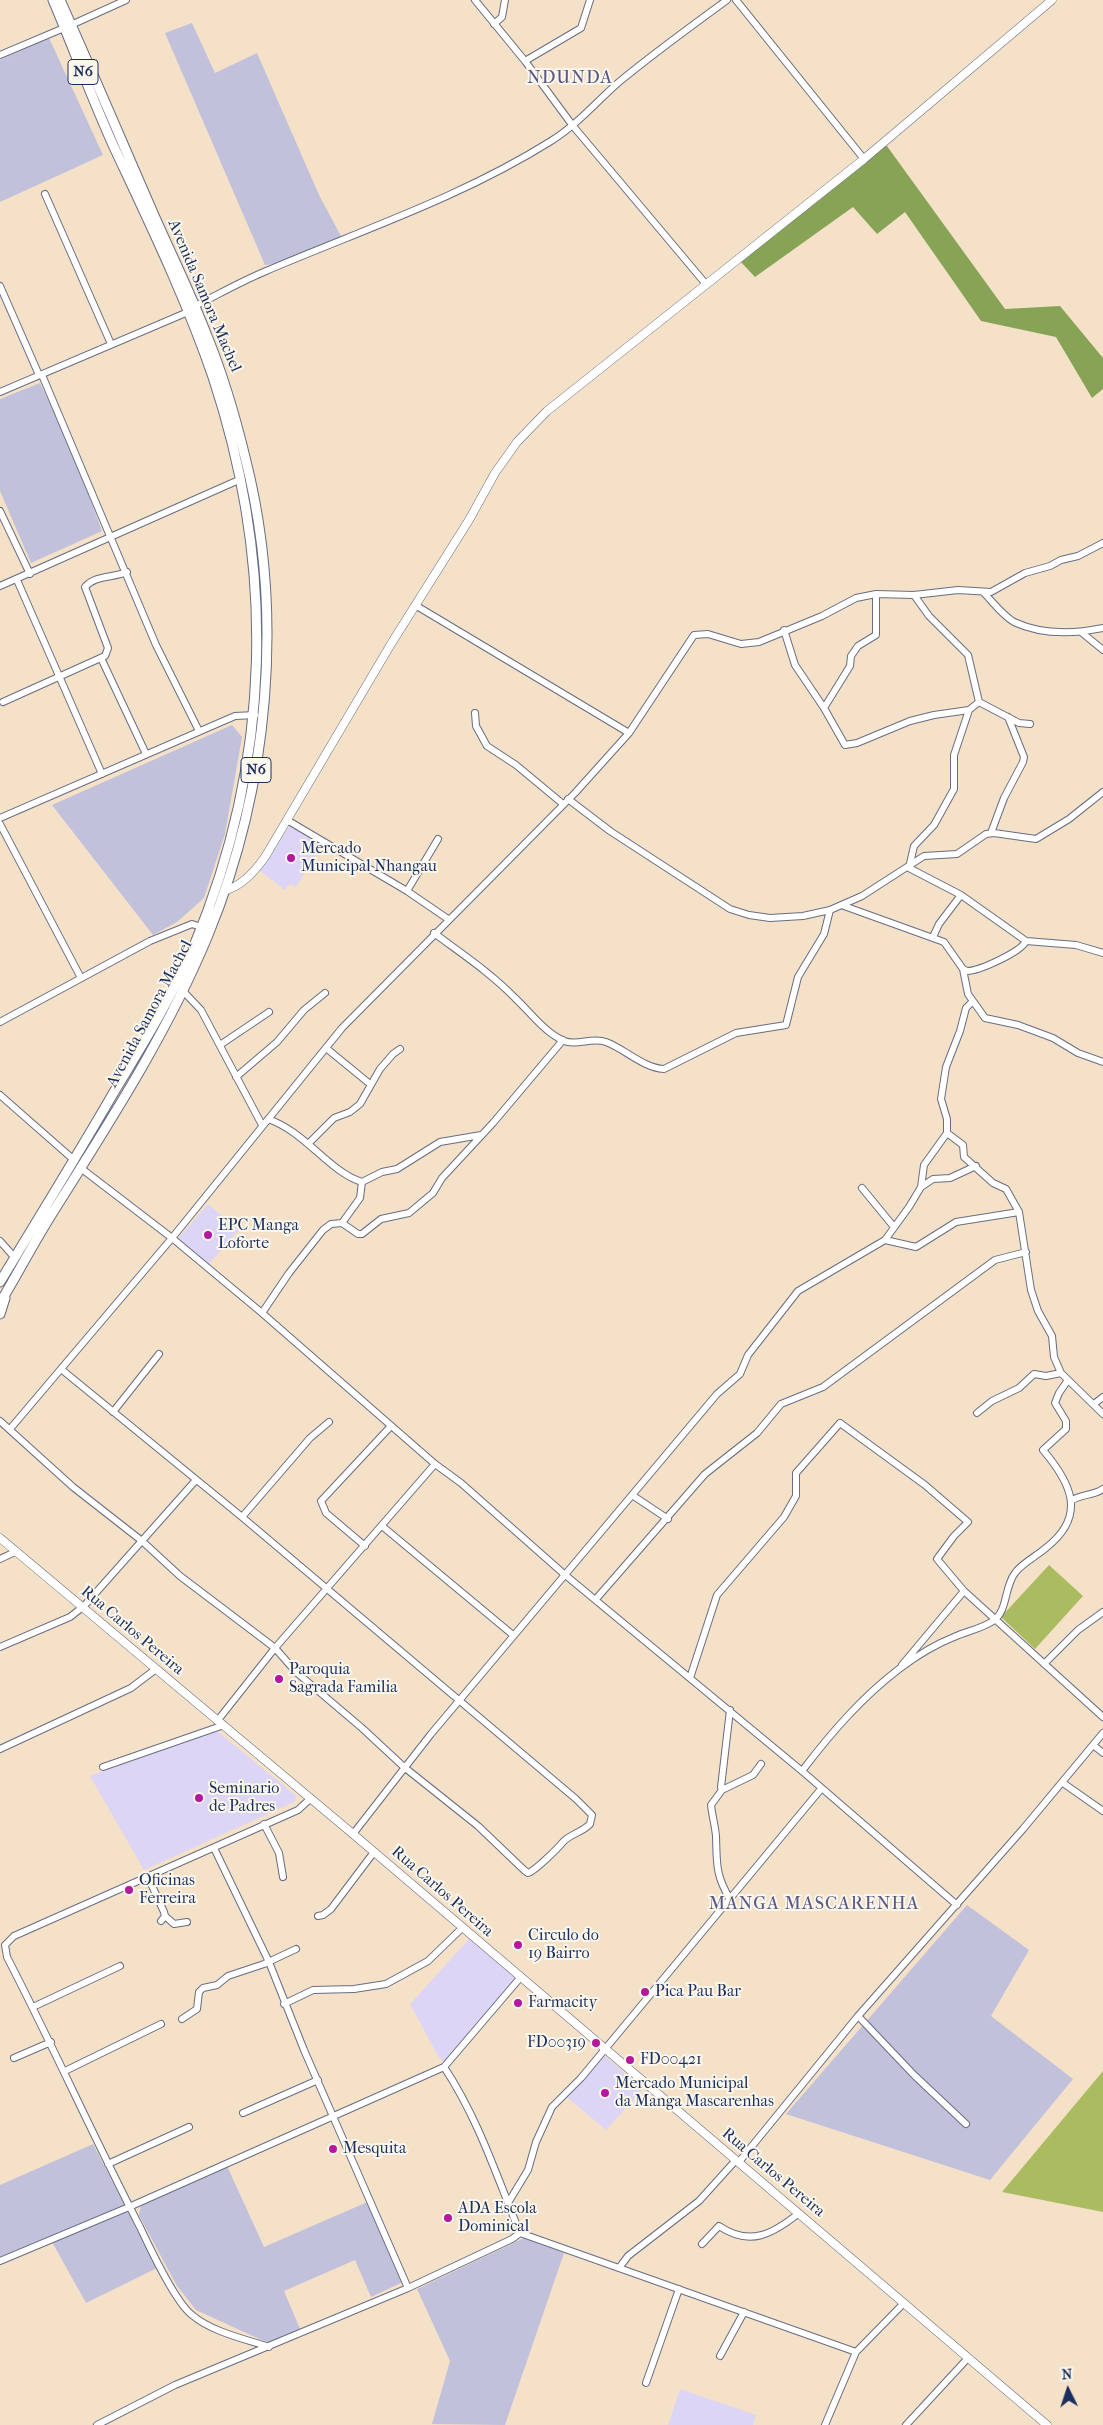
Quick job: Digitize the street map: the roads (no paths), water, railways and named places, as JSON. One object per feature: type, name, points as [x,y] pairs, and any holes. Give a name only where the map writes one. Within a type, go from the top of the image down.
[{"type":"highway","name":"N6","points":[[53,0],[68,26]]},
{"type":"highway","name":"N6","points":[[60,0],[68,26],[117,143],[191,309],[212,374],[241,479]]},
{"type":"highway","name":"Avenida Samora Machel","points":[[0,1303],[53,1212],[82,1169],[183,991],[226,890],[247,812],[261,742],[267,669],[266,625],[260,541],[246,458],[220,370],[191,309],[146,195],[136,184]]},
{"type":"highway","name":"Avenida Samora Machel","points":[[2,1278],[74,1160],[173,989],[201,927],[228,850],[244,782],[255,714],[258,636],[256,578],[241,479]]},
{"type":"highway","points":[[0,1314],[8,1291]]},
{"type":"main road","points":[[226,890],[234,888],[255,870],[469,520],[495,473],[517,442],[547,410],[864,159],[1052,0]]},
{"type":"main road","name":"Rua Carlos Pereira","points":[[0,1538],[84,1606],[156,1669],[311,1798],[520,1978],[904,2302],[1043,2424]]},
{"type":"street","points":[[0,55],[126,0]]},
{"type":"street","points":[[475,0],[526,61],[573,126],[705,283]]},
{"type":"street","points":[[494,24],[502,17],[505,0]]},
{"type":"street","points":[[526,61],[581,28],[590,0]]},
{"type":"street","points":[[717,0],[726,1]]},
{"type":"street","points":[[736,0],[864,159]]},
{"type":"street","points":[[0,392],[191,309],[264,272],[353,237],[499,171],[573,126],[605,94],[656,52],[726,1]]},
{"type":"street","points":[[46,194],[111,344]]},
{"type":"street","points":[[0,286],[2,298],[41,375],[127,572],[156,645],[199,731]]},
{"type":"street","points":[[1,583],[17,580],[241,479]]},
{"type":"street","points":[[0,512],[30,574]]},
{"type":"street","points":[[10,1429],[172,1238],[326,1048],[434,933],[566,801],[629,733],[694,635],[708,634],[733,642],[748,644],[769,639],[784,630],[822,616],[848,601],[876,594],[914,595],[958,590],[983,592],[1003,587],[1025,573],[1078,556],[1103,543]]},
{"type":"street","points":[[3,702],[105,656],[108,648],[85,587],[103,576],[116,576],[127,572]]},
{"type":"street","points":[[17,580],[102,774]]},
{"type":"street","points":[[983,592],[1015,622],[1055,632],[1080,632],[1103,628]]},
{"type":"street","points":[[824,708],[850,666],[850,656],[858,646],[876,635],[876,594]]},
{"type":"street","points":[[914,595],[929,616],[968,655],[979,702],[1019,722],[1030,724]]},
{"type":"street","points":[[415,606],[629,733]]},
{"type":"street","points":[[784,630],[795,665],[824,708],[845,745],[857,743],[910,721],[969,710],[979,702]]},
{"type":"street","points":[[1080,632],[1103,650]]},
{"type":"street","points":[[101,658],[146,754]]},
{"type":"street","points":[[909,868],[914,846],[934,825],[954,789],[954,755],[969,710]]},
{"type":"street","points":[[475,713],[476,726],[487,746],[566,801],[730,909],[749,915],[770,918],[802,916],[844,906],[909,868],[924,856],[957,854],[991,833],[1004,798],[1024,757],[1008,717]]},
{"type":"street","points":[[0,818],[199,731],[236,716],[255,714]]},
{"type":"street","points":[[991,833],[1036,839],[1103,792]]},
{"type":"street","points":[[287,820],[407,891],[448,919]]},
{"type":"street","points":[[0,824],[81,978]]},
{"type":"street","points":[[407,891],[438,838]]},
{"type":"street","points":[[909,868],[961,895],[1026,942],[1076,945],[1103,952]]},
{"type":"street","points":[[933,938],[939,924],[961,895]]},
{"type":"street","points":[[844,906],[933,938],[948,946],[963,969],[968,994],[972,1002],[988,1019],[1018,1025],[1053,1038],[1078,1053],[1103,1062]]},
{"type":"street","points":[[434,933],[476,964],[516,998],[548,1030],[563,1040],[573,1042],[605,1041],[650,1065],[664,1069],[736,1033],[787,1024],[798,977],[824,934],[830,910]]},
{"type":"street","points":[[0,1022],[150,941],[192,924],[201,927]]},
{"type":"street","points":[[963,969],[971,971],[1002,959],[1023,946],[1026,942]]},
{"type":"street","points":[[183,991],[201,1010],[262,1125]]},
{"type":"street","points":[[236,1077],[277,1042],[304,1010],[325,994]]},
{"type":"street","points":[[921,1188],[924,1165],[947,1133],[947,1119],[942,1099],[946,1067],[960,1031],[966,1008],[972,1002]]},
{"type":"street","points":[[220,1046],[269,1012]]},
{"type":"street","points":[[262,1313],[290,1272],[331,1224],[342,1223],[358,1234],[362,1234],[381,1218],[409,1213],[433,1193],[442,1178],[563,1040]]},
{"type":"street","points":[[326,1048],[370,1084]]},
{"type":"street","points":[[308,1143],[334,1118],[350,1112],[360,1104],[369,1092],[370,1084],[393,1054],[400,1050]]},
{"type":"street","points":[[0,1096],[74,1160]]},
{"type":"street","points":[[268,1120],[288,1127],[353,1179],[362,1182],[382,1172],[397,1169],[440,1142],[481,1135]]},
{"type":"street","points":[[947,1133],[963,1145],[964,1157],[993,1183],[1006,1189],[1019,1212],[1031,1290],[1038,1311],[1052,1336],[1054,1357],[1061,1373],[1103,1414]]},
{"type":"street","points":[[353,1834],[404,1767],[564,1574],[717,1394],[740,1374],[748,1355],[798,1291],[885,1240],[921,1188],[930,1181],[950,1178],[976,1166]]},
{"type":"street","points":[[82,1169],[172,1238],[262,1313],[435,1464],[461,1483],[564,1574],[802,1770],[957,1905]]},
{"type":"street","points":[[342,1223],[360,1198],[362,1182]]},
{"type":"street","points":[[862,1188],[894,1227]]},
{"type":"street","points":[[885,1240],[916,1247],[956,1222],[1019,1212]]},
{"type":"street","points":[[0,1241],[15,1258]]},
{"type":"street","points":[[596,1599],[668,1519],[705,1474],[757,1433],[781,1404],[823,1387],[995,1260],[1026,1252]]},
{"type":"street","points":[[113,1412],[159,1354]]},
{"type":"street","points":[[0,1421],[73,1487],[142,1541],[180,1576],[275,1648],[296,1672],[362,1728],[404,1767],[478,1826],[528,1873],[534,1871],[563,1842],[590,1824],[592,1815],[576,1799],[242,1517],[62,1369]]},
{"type":"street","points":[[977,1413],[992,1401],[1020,1388],[1034,1374],[1046,1376],[1061,1373]]},
{"type":"street","points":[[900,1668],[951,1638],[974,1631],[995,1620],[1003,1608],[1009,1585],[1016,1571],[1050,1545],[1064,1531],[1069,1519],[1071,1501],[1065,1478],[1043,1450],[1066,1429],[1066,1421],[1055,1403],[1059,1392],[1068,1380]]},
{"type":"street","points":[[1094,1404],[1103,1397]]},
{"type":"street","points":[[242,1517],[310,1438],[329,1422]]},
{"type":"street","points":[[690,1678],[717,1595],[784,1517],[796,1496],[796,1473],[840,1423],[925,1485],[968,1522],[954,1536],[937,1559],[964,1591],[1103,1717]]},
{"type":"street","points":[[365,1546],[326,1514],[321,1501],[391,1426]]},
{"type":"street","points":[[103,1767],[221,1723],[275,1648],[435,1464]]},
{"type":"street","points":[[0,1647],[70,1617],[84,1606],[196,1480]]},
{"type":"street","points":[[1071,1501],[1076,1498],[1096,1494],[1103,1489]]},
{"type":"street","points":[[632,1496],[668,1519]]},
{"type":"street","points":[[382,1526],[514,1635]]},
{"type":"street","points":[[0,1559],[15,1552]]},
{"type":"street","points":[[802,1770],[854,1708],[900,1668],[964,1591]]},
{"type":"street","points":[[1044,1664],[1078,1630],[1103,1612]]},
{"type":"street","points":[[0,1749],[131,1688],[156,1669]]},
{"type":"street","points":[[730,1710],[722,1790],[711,1804],[715,1833],[716,1867],[720,1882],[730,1899]]},
{"type":"street","points":[[619,2268],[628,2256],[699,2201],[738,2161],[858,2016],[1063,1783],[1103,1733]]},
{"type":"street","points":[[1093,1746],[1103,1752]]},
{"type":"street","points":[[722,1790],[725,1791],[753,1775],[761,1764]]},
{"type":"street","points":[[1063,1783],[1103,1811]]},
{"type":"street","points":[[508,2203],[528,2170],[536,2142],[552,2107],[605,2050],[822,1789]]},
{"type":"street","points":[[269,2347],[204,2323],[190,2314],[158,2262],[129,2207],[51,2042],[7,1957],[5,1945],[8,1939],[298,1810],[311,1798]]},
{"type":"street","points":[[264,1824],[280,1853],[283,1877]]},
{"type":"street","points":[[214,1848],[269,1962],[284,2004],[408,2288]]},
{"type":"street","points":[[318,1916],[323,1916],[331,1909],[374,1852]]},
{"type":"street","points":[[148,1877],[163,1918],[174,1924],[187,1922]]},
{"type":"street","points":[[284,2004],[313,1990],[367,1988],[392,1982],[428,1960],[462,1928]]},
{"type":"street","points":[[182,2019],[197,2009],[199,1992],[203,1988],[217,1985],[228,1976],[269,1962],[296,1949]]},
{"type":"street","points":[[33,2007],[120,1966]]},
{"type":"street","points":[[0,2261],[129,2207],[281,2138],[334,2117],[444,2068],[520,1978]]},
{"type":"street","points":[[858,2016],[914,2075],[966,2124]]},
{"type":"street","points":[[65,2071],[160,2024]]},
{"type":"street","points":[[14,2058],[51,2042]]},
{"type":"street","points":[[444,2068],[458,2089],[473,2119],[520,2233],[856,2352]]},
{"type":"street","points":[[243,2113],[318,2080]]},
{"type":"street","points":[[108,2164],[189,2127]]},
{"type":"street","points":[[702,2244],[719,2226],[732,2234],[757,2236],[780,2229],[799,2213]]},
{"type":"street","points":[[97,2425],[175,2385],[408,2288],[512,2239],[520,2233]]},
{"type":"street","points":[[646,2383],[679,2289]]},
{"type":"street","points":[[825,2425],[856,2352],[904,2302]]},
{"type":"street","points":[[720,2356],[744,2312]]},
{"type":"street","points":[[906,2425],[968,2358]]},
{"type":"place","name":"Mercado Municipal Nhangau","points":[[291,858]]},
{"type":"place","name":"EPC Manga Loforte","points":[[208,1235]]},
{"type":"place","name":"Paroquia Sagrada Familia","points":[[279,1679]]},
{"type":"place","name":"Seminario de Padres","points":[[199,1798]]},
{"type":"place","name":"Oficinas Ferreira","points":[[129,1890]]},
{"type":"place","name":"Circulo do 19 Bairro","points":[[518,1945]]},
{"type":"place","name":"Pica Pau Bar","points":[[645,1992]]},
{"type":"place","name":"Farmacity","points":[[518,2003]]},
{"type":"place","name":"FD00319","points":[[596,2043]]},
{"type":"place","name":"FD00421","points":[[630,2060]]},
{"type":"place","name":"Mercado Municipal da Manga Mascarenhas","points":[[605,2093]]},
{"type":"place","name":"Mesquita","points":[[333,2149]]},
{"type":"place","name":"ADA Escola Dominical","points":[[448,2218]]},
{"type":"district","name":"NDUNDA","points":[[570,79]]},
{"type":"district","name":"MANGA MASCARENHA","points":[[814,1905]]}]
